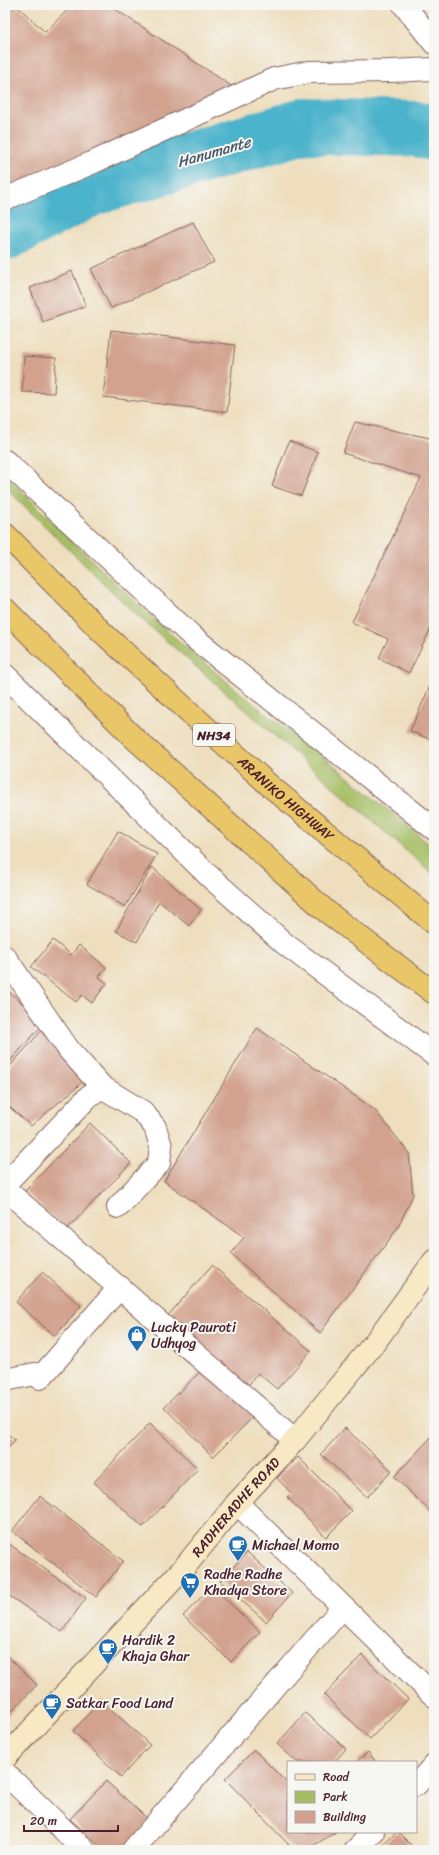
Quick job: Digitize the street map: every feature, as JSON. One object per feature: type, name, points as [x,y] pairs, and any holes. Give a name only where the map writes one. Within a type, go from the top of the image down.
[{"type":"highway","name":"ARANIKO HIGHWAY","points":[[5,534],[103,633],[269,785],[434,923]]},
{"type":"highway","points":[[5,608],[133,737],[327,912],[434,993]]},
{"type":"main road","name":"RADHERADHE ROAD","points":[[5,1758],[183,1569],[237,1503],[295,1440],[375,1342],[434,1261]]},
{"type":"street","points":[[404,5],[434,43]]},
{"type":"street","points":[[5,199],[94,162],[274,79],[309,72],[434,69]]},
{"type":"street","points":[[5,460],[194,638],[434,829]]},
{"type":"street","points":[[5,675],[209,876],[285,944],[434,1055]]},
{"type":"street","points":[[5,958],[69,1050],[102,1087],[143,1112],[155,1127],[161,1146],[159,1163],[118,1207]]},
{"type":"street","points":[[5,1184],[89,1096],[102,1087]]},
{"type":"street","points":[[5,1189],[295,1440]]},
{"type":"street","points":[[5,1380],[35,1374],[40,1378],[120,1288]]},
{"type":"street","points":[[237,1503],[434,1696]]},
{"type":"street","points":[[133,1850],[343,1606]]},
{"type":"street","points":[[417,1784],[434,1765]]},
{"type":"street","points":[[5,1773],[84,1850]]},
{"type":"street","points":[[356,1850],[372,1833]]},
{"type":"green space","points":[[5,475],[110,578],[164,628],[260,709],[302,739],[434,848],[434,875],[128,607],[5,487]]},
{"type":"building","points":[[5,5],[16,5],[45,32],[73,5],[109,5],[239,91],[5,196]]},
{"type":"building","points":[[193,222],[214,262],[111,308],[91,269]]},
{"type":"building","points":[[72,271],[86,306],[43,322],[30,288]]},
{"type":"building","points":[[111,330],[235,345],[227,412],[103,397]]},
{"type":"building","points":[[24,356],[56,358],[54,393],[22,392]]},
{"type":"building","points":[[355,422],[434,439],[434,622],[409,673],[379,658],[388,639],[352,622],[421,478],[343,453]]},
{"type":"building","points":[[289,441],[318,452],[301,496],[272,486]]},
{"type":"building","points":[[434,677],[434,741],[410,731]]},
{"type":"building","points":[[118,831],[157,854],[125,907],[87,884]]},
{"type":"building","points":[[152,867],[201,910],[189,926],[159,901],[137,942],[116,931]]},
{"type":"building","points":[[53,940],[71,955],[79,945],[106,967],[99,977],[107,983],[92,1003],[82,995],[76,1002],[31,967]]},
{"type":"building","points":[[5,988],[44,1023],[5,1067]]},
{"type":"building","points":[[257,1028],[375,1110],[409,1153],[413,1195],[397,1229],[320,1333],[231,1254],[244,1237],[164,1181]]},
{"type":"building","points":[[41,1031],[84,1081],[31,1126],[5,1103],[5,1072]]},
{"type":"building","points":[[90,1123],[131,1163],[66,1230],[25,1191]]},
{"type":"building","points":[[212,1265],[311,1351],[277,1389],[258,1373],[246,1388],[166,1318]]},
{"type":"building","points":[[42,1272],[81,1306],[55,1336],[16,1302]]},
{"type":"building","points":[[204,1368],[253,1417],[213,1457],[164,1407]]},
{"type":"building","points":[[150,1423],[198,1469],[143,1527],[94,1482]]},
{"type":"building","points":[[345,1428],[392,1471],[367,1497],[321,1454]]},
{"type":"building","points":[[5,1432],[15,1440],[5,1452]]},
{"type":"building","points":[[434,1434],[434,1515],[394,1477]]},
{"type":"building","points":[[298,1457],[352,1511],[326,1537],[287,1497],[291,1493],[277,1478]]},
{"type":"building","points":[[40,1496],[123,1561],[96,1597],[12,1531]]},
{"type":"building","points":[[5,1541],[86,1598],[62,1632],[5,1593]]},
{"type":"building","points":[[247,1552],[292,1593],[266,1622],[220,1581]]},
{"type":"building","points":[[212,1586],[260,1632],[231,1662],[183,1616]]},
{"type":"building","points":[[5,1654],[37,1685],[5,1718]]},
{"type":"building","points":[[362,1655],[408,1699],[370,1739],[324,1695]]},
{"type":"building","points":[[101,1700],[150,1745],[121,1777],[73,1731]]},
{"type":"building","points":[[305,1713],[346,1749],[335,1761],[296,1761],[277,1744]]},
{"type":"building","points":[[254,1750],[287,1783],[287,1833],[334,1833],[306,1850],[294,1850],[225,1779]]},
{"type":"building","points":[[368,1752],[375,1761],[357,1761]]},
{"type":"building","points":[[106,1781],[150,1821],[123,1850],[104,1850],[70,1819]]},
{"type":"building","points":[[396,1833],[399,1833],[416,1850],[378,1850]]},
{"type":"waterway","name":"Hanumante","points":[[5,233],[92,188],[304,126],[418,129],[434,133]]},
{"type":"place","name":"Lucky Pauroti Udhyog","points":[[137,1352]]},
{"type":"place","name":"Michael Momo","points":[[238,1562]]},
{"type":"place","name":"Radhe Radhe Khadya Store","points":[[190,1599]]},
{"type":"place","name":"Hardik 2 Khaja Ghar","points":[[108,1665]]},
{"type":"place","name":"Satkar Food Land","points":[[52,1720]]}]
